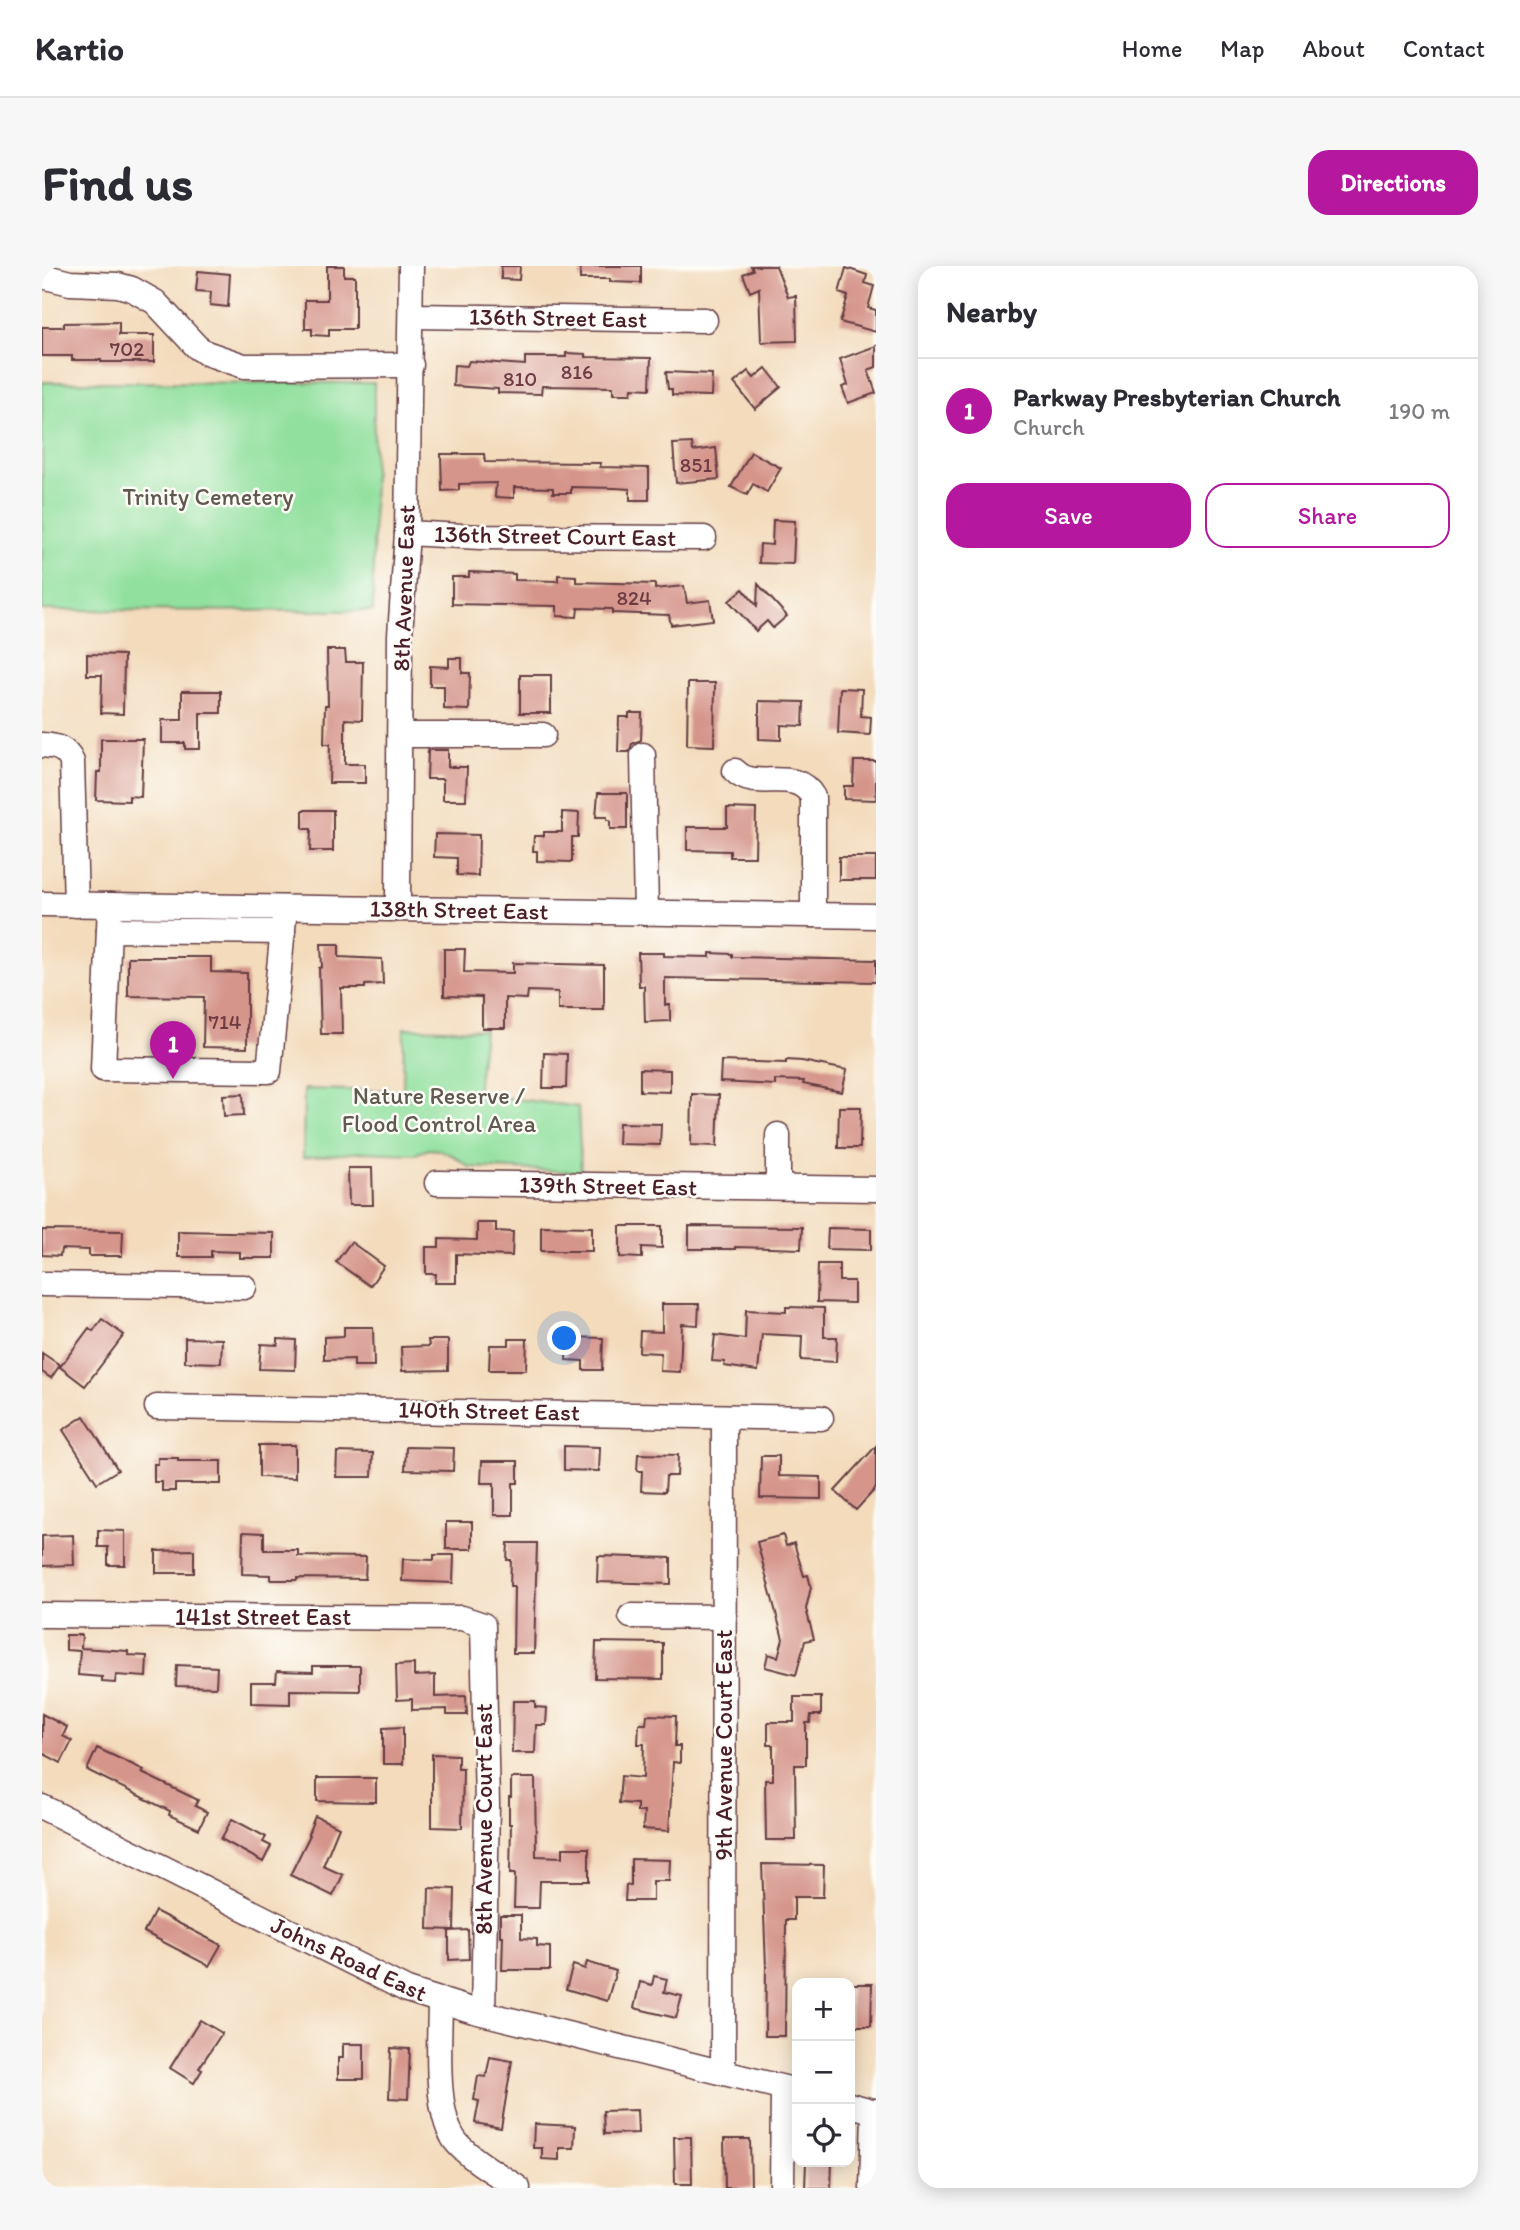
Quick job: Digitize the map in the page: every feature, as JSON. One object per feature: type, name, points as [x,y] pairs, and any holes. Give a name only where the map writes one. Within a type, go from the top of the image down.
[{"type":"street","name":"8th Avenue East","points":[[396,909],[400,613],[407,533],[411,266]]},
{"type":"street","points":[[42,276],[70,283],[118,285],[132,289],[155,302],[197,347],[206,353],[244,366],[411,365]]},
{"type":"street","name":"136th Street East","points":[[412,316],[705,320]]},
{"type":"street","name":"136th Street Court East","points":[[407,533],[481,537],[704,538]]},
{"type":"street","points":[[400,735],[543,735]]},
{"type":"street","points":[[42,745],[62,748],[72,762],[76,905]]},
{"type":"street","points":[[643,755],[646,912]]},
{"type":"street","points":[[735,771],[740,776],[752,779],[794,782],[808,789],[813,797],[813,915]]},
{"type":"street","name":"138th Street East","points":[[42,904],[876,916]]},
{"type":"street","points":[[110,905],[103,1069],[269,1070],[285,908]]},
{"type":"street","points":[[109,930],[283,932]]},
{"type":"street","points":[[778,1135],[778,1187]]},
{"type":"street","name":"139th Street East","points":[[437,1183],[876,1189]]},
{"type":"street","points":[[42,1284],[244,1287]]},
{"type":"street","name":"140th Street East","points":[[156,1407],[821,1418]]},
{"type":"street","name":"9th Avenue Court East","points":[[723,2073],[724,1417]]},
{"type":"street","name":"141st Street East","points":[[42,1615],[462,1618],[482,1625]]},
{"type":"street","points":[[631,1616],[724,1617]]},
{"type":"street","name":"8th Avenue Court East","points":[[482,1625],[487,1805],[483,2013]]},
{"type":"street","name":"Johns Road East","points":[[42,1807],[386,1980],[483,2013],[790,2090]]},
{"type":"street","points":[[440,2000],[442,2108],[447,2126],[456,2142],[472,2157],[518,2188]]},
{"type":"street","points":[[782,2188],[790,2090]]},
{"type":"street","points":[[855,2106],[875,2111],[872,2188]]},
{"type":"green space","name":"Trinity Cemetery","points":[[42,382],[374,383],[373,611],[42,610]]},
{"type":"green space","name":"Nature Reserve / Flood Control Area","points":[[404,1028],[484,1030],[477,1094],[578,1107],[581,1172],[469,1167],[454,1156],[429,1149],[415,1154],[362,1152],[303,1158],[304,1089],[403,1091]]},
{"type":"building","points":[[327,266],[344,266],[344,276],[355,276],[355,329],[329,329],[329,336],[312,335],[312,329],[305,329],[305,300],[327,300]]},
{"type":"building","points":[[501,266],[520,266],[519,280],[501,279]]},
{"type":"building","points":[[580,266],[641,266],[641,283],[580,279]]},
{"type":"building","points":[[751,266],[776,266],[788,297],[796,296],[797,341],[761,342],[759,288],[750,292],[743,274],[753,270]]},
{"type":"building","points":[[846,268],[867,275],[865,283],[874,286],[868,308],[876,310],[876,332],[840,322],[848,296],[839,293]]},
{"type":"building","points":[[198,271],[230,274],[228,307],[210,305],[211,292],[196,291]]},
{"type":"building","points":[[119,322],[119,335],[154,335],[154,362],[101,362],[72,360],[72,356],[42,356],[42,327],[64,327],[64,323]]},
{"type":"building","points":[[876,346],[876,367],[868,370],[876,393],[848,403],[842,387],[848,385],[840,359]]},
{"type":"building","points":[[566,353],[586,354],[586,357],[651,358],[650,389],[632,388],[631,394],[613,394],[613,387],[542,386],[541,394],[498,393],[498,389],[453,386],[454,365],[467,366],[469,361],[525,365],[525,357],[566,357]]},
{"type":"building","points":[[766,368],[781,387],[755,409],[734,383],[748,371],[754,378]]},
{"type":"building","points":[[666,372],[712,374],[711,396],[672,395],[672,389],[668,389]]},
{"type":"building","points":[[692,443],[693,451],[716,448],[719,479],[676,483],[673,444]]},
{"type":"building","points":[[751,452],[781,468],[767,492],[753,484],[747,495],[731,487]]},
{"type":"building","points":[[441,454],[484,454],[485,462],[601,463],[600,467],[649,468],[649,500],[630,500],[630,489],[615,488],[571,487],[571,493],[553,493],[553,488],[514,487],[514,498],[495,497],[496,483],[459,484],[459,490],[442,491]]},
{"type":"building","points":[[773,520],[795,521],[793,564],[759,563],[760,544],[772,545]]},
{"type":"building","points":[[469,572],[515,574],[515,580],[558,581],[558,575],[576,576],[576,582],[655,584],[655,589],[684,586],[687,603],[710,600],[713,620],[671,625],[669,615],[612,613],[612,609],[578,608],[577,617],[557,616],[557,606],[452,604],[452,577],[469,577]]},
{"type":"building","points":[[758,584],[787,616],[773,628],[767,621],[756,631],[729,601],[743,589],[757,606]]},
{"type":"building","points":[[327,650],[345,650],[346,662],[363,662],[362,720],[345,719],[345,764],[365,764],[365,783],[329,783],[330,744],[324,744],[325,705],[328,705]]},
{"type":"building","points":[[87,654],[124,655],[123,714],[101,713],[102,675],[87,675]]},
{"type":"building","points":[[449,658],[462,658],[462,673],[470,673],[469,710],[444,709],[444,686],[430,686],[430,666],[449,667]]},
{"type":"building","points":[[520,675],[551,675],[551,713],[520,713]]},
{"type":"building","points":[[688,683],[715,683],[714,746],[687,745]]},
{"type":"building","points":[[840,688],[862,689],[861,716],[871,717],[870,735],[838,733]]},
{"type":"building","points":[[182,691],[221,691],[221,713],[200,713],[200,749],[185,749],[185,743],[162,743],[162,720],[182,720]]},
{"type":"building","points":[[759,701],[804,702],[803,726],[781,725],[781,740],[759,739]]},
{"type":"building","points":[[629,713],[642,713],[641,740],[632,744],[629,752],[618,752],[619,717],[629,717]]},
{"type":"building","points":[[101,739],[143,739],[141,797],[129,796],[129,801],[96,800],[97,772],[101,772]]},
{"type":"building","points":[[428,750],[448,750],[448,767],[467,767],[466,800],[443,800],[443,779],[427,779]]},
{"type":"building","points":[[854,761],[876,761],[876,800],[844,799],[844,786],[853,786]]},
{"type":"building","points":[[598,793],[627,793],[627,829],[610,829],[610,820],[607,820],[607,817],[596,817]]},
{"type":"building","points":[[727,808],[756,809],[755,857],[730,857],[730,851],[687,850],[687,827],[727,827]]},
{"type":"building","points":[[303,810],[333,810],[333,851],[310,851],[311,829],[303,829]]},
{"type":"building","points":[[562,812],[579,813],[578,837],[572,837],[572,862],[537,861],[537,851],[533,851],[534,836],[544,836],[544,832],[562,832]]},
{"type":"building","points":[[435,834],[479,835],[478,876],[457,875],[457,858],[434,857]]},
{"type":"building","points":[[839,857],[876,857],[876,880],[839,880]]},
{"type":"building","points":[[321,944],[339,944],[339,957],[382,959],[383,984],[365,985],[365,988],[341,988],[342,1034],[321,1034]]},
{"type":"building","points":[[444,949],[465,949],[464,972],[513,973],[513,963],[604,965],[604,1010],[558,1010],[558,992],[528,991],[527,999],[505,998],[505,1028],[482,1028],[482,997],[444,996]]},
{"type":"building","points":[[638,953],[664,953],[664,956],[710,957],[710,953],[732,954],[732,957],[876,960],[876,982],[665,978],[665,1005],[670,1005],[670,1021],[645,1022],[644,986],[639,986]]},
{"type":"building","points":[[128,957],[211,957],[211,972],[247,973],[247,1048],[203,1047],[204,997],[128,996]]},
{"type":"building","points":[[544,1053],[567,1054],[566,1088],[543,1088]]},
{"type":"building","points":[[786,1060],[847,1070],[842,1092],[803,1084],[804,1081],[775,1080],[775,1085],[720,1082],[721,1061],[786,1063]]},
{"type":"building","points":[[640,1069],[670,1070],[670,1092],[640,1091]]},
{"type":"building","points":[[243,1094],[244,1115],[224,1116],[223,1095]]},
{"type":"building","points":[[692,1094],[719,1095],[717,1146],[691,1145]]},
{"type":"building","points":[[839,1107],[861,1107],[860,1148],[838,1148]]},
{"type":"building","points":[[619,1123],[661,1124],[660,1145],[618,1144]]},
{"type":"building","points":[[348,1168],[372,1168],[373,1205],[349,1205]]},
{"type":"building","points":[[477,1223],[496,1223],[496,1231],[513,1232],[512,1256],[456,1254],[456,1283],[435,1283],[436,1274],[426,1274],[426,1247],[439,1247],[439,1239],[477,1240]]},
{"type":"building","points":[[541,1226],[592,1227],[592,1251],[541,1251]]},
{"type":"building","points":[[620,1226],[662,1226],[662,1248],[642,1247],[642,1258],[620,1257]]},
{"type":"building","points":[[689,1226],[802,1227],[801,1249],[689,1249]]},
{"type":"building","points":[[828,1228],[871,1229],[871,1250],[827,1249]]},
{"type":"building","points":[[42,1230],[123,1231],[122,1256],[89,1256],[89,1250],[61,1249],[60,1256],[42,1255]]},
{"type":"building","points":[[178,1231],[274,1233],[274,1258],[240,1258],[240,1252],[211,1251],[211,1257],[178,1257]]},
{"type":"building","points":[[351,1242],[384,1266],[370,1286],[336,1262]]},
{"type":"building","points":[[818,1264],[839,1264],[839,1281],[854,1281],[854,1303],[817,1302]]},
{"type":"building","points":[[662,1304],[699,1304],[698,1325],[682,1324],[680,1372],[660,1371],[661,1353],[639,1352],[640,1331],[662,1332]]},
{"type":"building","points":[[786,1307],[824,1308],[824,1337],[837,1337],[836,1362],[801,1360],[802,1336],[762,1334],[758,1371],[724,1366],[725,1362],[712,1361],[715,1335],[745,1339],[746,1310],[786,1312]]},
{"type":"building","points":[[102,1319],[124,1335],[85,1386],[60,1367],[89,1328],[93,1331]]},
{"type":"building","points":[[344,1327],[373,1327],[374,1366],[354,1366],[354,1359],[324,1360],[324,1337],[344,1336]]},
{"type":"building","points":[[567,1337],[603,1338],[602,1370],[583,1370],[583,1361],[566,1360]]},
{"type":"building","points":[[185,1338],[222,1339],[221,1363],[185,1362]]},
{"type":"building","points":[[278,1339],[296,1340],[295,1370],[259,1369],[261,1344],[278,1345]]},
{"type":"building","points":[[509,1339],[527,1339],[526,1370],[489,1370],[490,1345],[509,1345]]},
{"type":"building","points":[[428,1340],[448,1340],[448,1370],[402,1371],[401,1347],[429,1346]]},
{"type":"building","points":[[42,1353],[60,1365],[51,1378],[42,1372]]},
{"type":"building","points":[[84,1416],[118,1470],[97,1483],[63,1430]]},
{"type":"building","points":[[259,1445],[295,1445],[295,1478],[259,1477]]},
{"type":"building","points":[[564,1446],[600,1447],[599,1471],[564,1470]]},
{"type":"building","points":[[876,1446],[876,1488],[856,1510],[835,1491]]},
{"type":"building","points":[[406,1447],[454,1448],[453,1471],[405,1470]]},
{"type":"building","points":[[337,1452],[373,1453],[372,1477],[336,1477]]},
{"type":"building","points":[[638,1454],[678,1455],[677,1476],[666,1476],[665,1492],[641,1491],[642,1471],[637,1471]]},
{"type":"building","points":[[761,1456],[779,1456],[779,1476],[821,1477],[821,1499],[760,1498]]},
{"type":"building","points":[[158,1458],[221,1461],[221,1484],[175,1484],[175,1491],[162,1491],[162,1482],[154,1482],[154,1464],[158,1464]]},
{"type":"building","points":[[482,1461],[518,1461],[518,1483],[513,1483],[513,1515],[494,1515],[494,1483],[481,1483]]},
{"type":"building","points":[[446,1522],[472,1522],[472,1549],[446,1549]]},
{"type":"building","points":[[98,1530],[125,1531],[125,1565],[108,1565],[108,1547],[98,1547]]},
{"type":"building","points":[[243,1532],[264,1533],[264,1550],[298,1550],[298,1556],[366,1557],[365,1579],[271,1580],[271,1575],[242,1574]]},
{"type":"building","points":[[73,1535],[74,1565],[42,1566],[42,1536]]},
{"type":"building","points":[[783,1535],[786,1546],[794,1543],[804,1576],[808,1575],[811,1587],[806,1609],[814,1639],[805,1641],[796,1675],[765,1667],[768,1654],[778,1657],[783,1639],[757,1542]]},
{"type":"building","points":[[508,1543],[537,1543],[534,1653],[513,1653],[514,1586],[510,1586],[511,1560],[507,1560]]},
{"type":"building","points":[[194,1550],[194,1573],[156,1573],[156,1551]]},
{"type":"building","points":[[434,1555],[454,1555],[453,1583],[402,1581],[403,1559],[434,1560]]},
{"type":"building","points":[[598,1556],[671,1558],[671,1584],[597,1582]]},
{"type":"building","points":[[66,1635],[82,1635],[81,1648],[128,1651],[128,1655],[147,1656],[146,1677],[116,1675],[115,1683],[102,1682],[102,1677],[78,1675],[80,1651],[66,1650]]},
{"type":"building","points":[[596,1642],[663,1643],[663,1679],[595,1678]]},
{"type":"building","points":[[414,1664],[414,1676],[435,1675],[435,1697],[466,1696],[467,1715],[447,1715],[447,1709],[412,1710],[412,1699],[397,1700],[396,1665]]},
{"type":"building","points":[[177,1665],[217,1667],[216,1687],[176,1686]]},
{"type":"building","points":[[313,1666],[360,1666],[360,1691],[290,1690],[290,1704],[251,1703],[251,1682],[276,1682],[277,1671],[313,1672]]},
{"type":"building","points":[[794,1697],[821,1697],[821,1715],[811,1715],[810,1723],[806,1723],[806,1765],[795,1765],[796,1840],[766,1840],[765,1780],[773,1780],[773,1745],[768,1745],[768,1722],[794,1722]]},
{"type":"building","points":[[513,1701],[535,1701],[535,1707],[547,1708],[546,1725],[536,1725],[535,1753],[512,1753]]},
{"type":"building","points":[[42,1714],[67,1727],[63,1736],[72,1741],[61,1763],[42,1753]]},
{"type":"building","points":[[647,1715],[676,1716],[675,1746],[680,1746],[680,1763],[673,1762],[669,1831],[643,1829],[644,1812],[637,1812],[637,1804],[619,1803],[621,1776],[643,1778],[644,1744],[638,1744],[639,1724],[646,1724]]},
{"type":"building","points":[[403,1727],[403,1764],[383,1764],[383,1728]]},
{"type":"building","points":[[97,1748],[198,1800],[195,1806],[207,1812],[199,1829],[169,1815],[170,1811],[87,1770]]},
{"type":"building","points":[[432,1754],[458,1755],[458,1769],[463,1769],[462,1828],[432,1827]]},
{"type":"building","points":[[317,1778],[376,1778],[376,1802],[317,1801]]},
{"type":"building","points":[[511,1778],[535,1778],[536,1856],[563,1857],[563,1848],[589,1848],[589,1881],[540,1881],[539,1908],[514,1908],[515,1874],[510,1874]]},
{"type":"building","points":[[315,1816],[339,1827],[323,1866],[343,1875],[333,1896],[290,1875],[310,1835],[308,1834]]},
{"type":"building","points":[[232,1819],[266,1837],[263,1842],[271,1846],[263,1862],[221,1839]]},
{"type":"building","points":[[631,1859],[670,1860],[669,1881],[653,1881],[653,1901],[625,1901],[626,1885],[631,1885]]},
{"type":"building","points":[[762,1864],[824,1865],[823,1897],[794,1897],[794,1920],[786,1920],[785,2036],[765,2036],[766,1967]]},
{"type":"building","points":[[429,1888],[455,1889],[454,1930],[428,1929]]},
{"type":"building","points":[[155,1911],[221,1945],[209,1966],[144,1932]]},
{"type":"building","points":[[500,1915],[521,1915],[521,1938],[537,1939],[537,1946],[550,1947],[550,1970],[502,1970],[503,1936],[500,1936]]},
{"type":"building","points":[[468,1930],[469,1959],[449,1960],[449,1931]]},
{"type":"building","points":[[587,1962],[616,1971],[607,2001],[566,1989],[573,1965],[585,1969]]},
{"type":"building","points":[[654,1976],[667,1979],[664,1992],[682,1996],[676,2018],[634,2008],[640,1982],[652,1985]]},
{"type":"building","points":[[855,1984],[872,1984],[871,2026],[855,2026]]},
{"type":"building","points":[[200,2020],[222,2033],[199,2068],[202,2070],[194,2083],[170,2068]]},
{"type":"building","points":[[343,2044],[364,2044],[364,2079],[338,2079],[338,2058],[343,2058]]},
{"type":"building","points":[[391,2048],[410,2049],[408,2099],[389,2098]]},
{"type":"building","points":[[490,2057],[512,2061],[501,2128],[475,2123],[479,2101],[474,2100],[478,2076],[486,2077]]},
{"type":"building","points":[[637,2110],[638,2133],[604,2134],[603,2111]]},
{"type":"building","points":[[534,2124],[575,2126],[574,2148],[559,2148],[559,2160],[542,2159],[542,2148],[533,2148]]},
{"type":"building","points":[[674,2137],[691,2137],[692,2184],[675,2184]]},
{"type":"building","points":[[724,2139],[750,2139],[751,2188],[725,2188]]},
{"type":"building","points":[[806,2167],[832,2167],[831,2188],[805,2188]]},
{"type":"place","name":"Parkway Presbyterian Church","points":[[173,1079]]}]
